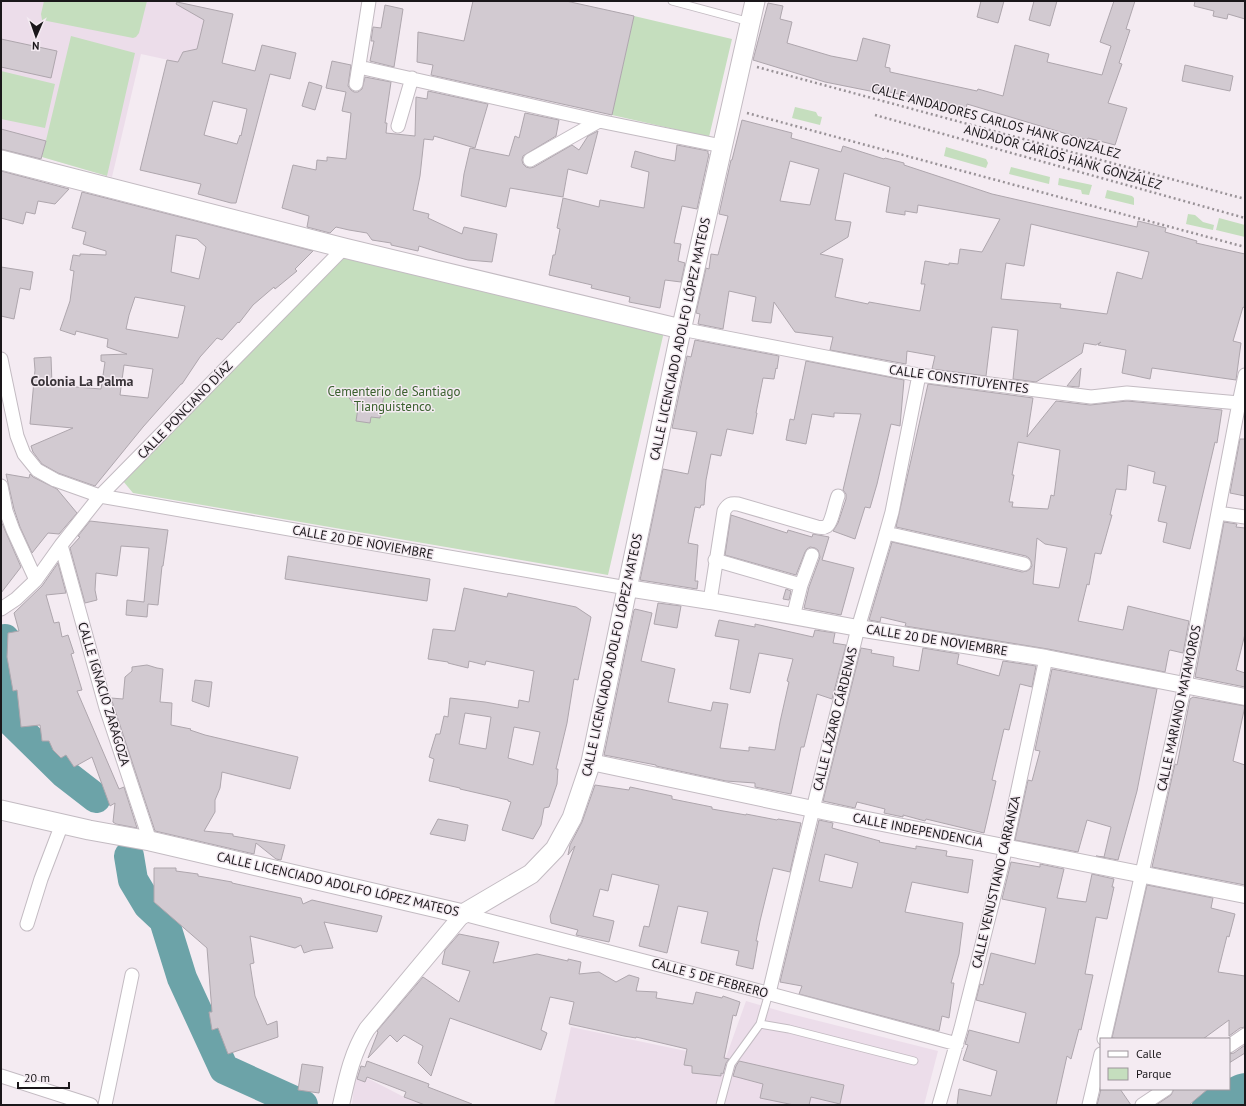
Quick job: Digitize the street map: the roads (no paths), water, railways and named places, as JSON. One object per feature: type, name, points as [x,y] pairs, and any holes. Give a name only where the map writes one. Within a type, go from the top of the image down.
[{"type":"main road","name":"CALLE LICENCIADO ADOLFO LÓPEZ MATEOS","points":[[1,810],[62,824],[150,841],[463,914],[531,874],[555,849],[572,818],[591,762],[681,329],[755,1]]},
{"type":"main road","points":[[1,160],[344,248],[681,329]]},
{"type":"street","points":[[356,84],[370,1]]},
{"type":"street","points":[[359,66],[599,121],[722,146]]},
{"type":"street","points":[[398,126],[412,78]]},
{"type":"street","points":[[530,160],[599,121]]},
{"type":"street","name":"CALLE PONCIANO DÍAZ","points":[[1,609],[16,599],[36,580],[61,545],[100,496],[344,248]]},
{"type":"street","name":"CALLE CONSTITUYENTES","points":[[681,329],[918,375],[1092,397],[1127,393],[1239,403]]},
{"type":"street","points":[[1,359],[17,436],[24,454],[37,470],[55,480],[100,496]]},
{"type":"street","name":"CALLE LÁZARO CÁRDENAS","points":[[769,994],[858,628],[892,512],[918,375]]},
{"type":"street","name":"CALLE MARIANO MATAMOROS","points":[[1104,1038],[1143,874],[1185,685],[1245,375]]},
{"type":"street","points":[[1,486],[6,511],[13,530],[36,580]]},
{"type":"street","name":"CALLE 20 DE NOVIEMBRE","points":[[100,496],[627,588],[710,601],[793,617],[1046,658],[1245,697]]},
{"type":"street","points":[[710,601],[724,511],[727,506],[738,504],[817,528],[823,528],[830,522],[838,496]]},
{"type":"street","points":[[1218,513],[1245,517]]},
{"type":"street","points":[[886,533],[1024,564]]},
{"type":"street","name":"CALLE IGNACIO ZARAGOZA","points":[[61,545],[106,708],[150,841]]},
{"type":"street","points":[[793,617],[801,585],[812,555]]},
{"type":"street","points":[[716,560],[801,585]]},
{"type":"street","name":"CALLE VENUSTIANO CARRANZA","points":[[939,1105],[957,1044],[1006,847],[1046,658]]},
{"type":"street","name":"CALLE INDEPENDENCIA","points":[[591,762],[813,809],[1245,895]]},
{"type":"street","points":[[27,924],[41,879],[62,824]]},
{"type":"street","points":[[341,1105],[352,1057],[367,1029],[463,914]]},
{"type":"street","name":"CALLE 5 DE FEBRERO","points":[[463,914],[957,1044]]},
{"type":"street","points":[[105,1105],[132,975]]},
{"type":"street","points":[[1230,1045],[1245,1036]]},
{"type":"street","points":[[1089,1105],[1100,1058]]},
{"type":"street","points":[[1,1076],[91,1105]]},
{"type":"street","points":[[1142,1105],[1164,1090]]},
{"type":"lane","points":[[672,1],[750,22]]},
{"type":"lane","points":[[720,1105],[731,1064],[760,1024],[769,994]]},
{"type":"lane","points":[[760,1024],[789,1029],[914,1061]]},
{"type":"waterway","points":[[5,639],[7,717],[65,774],[96,798]]},
{"type":"waterway","points":[[129,856],[133,880],[148,905],[164,920],[182,978],[224,1069],[303,1105]]},
{"type":"waterway","points":[[1207,1105],[1245,1088]]},
{"type":"district","name":"Colonia La Palma","points":[[82,381]]},
{"type":"park label","name":"Cementerio de Santiago Tianguistenco.","points":[[394,398]]}]
